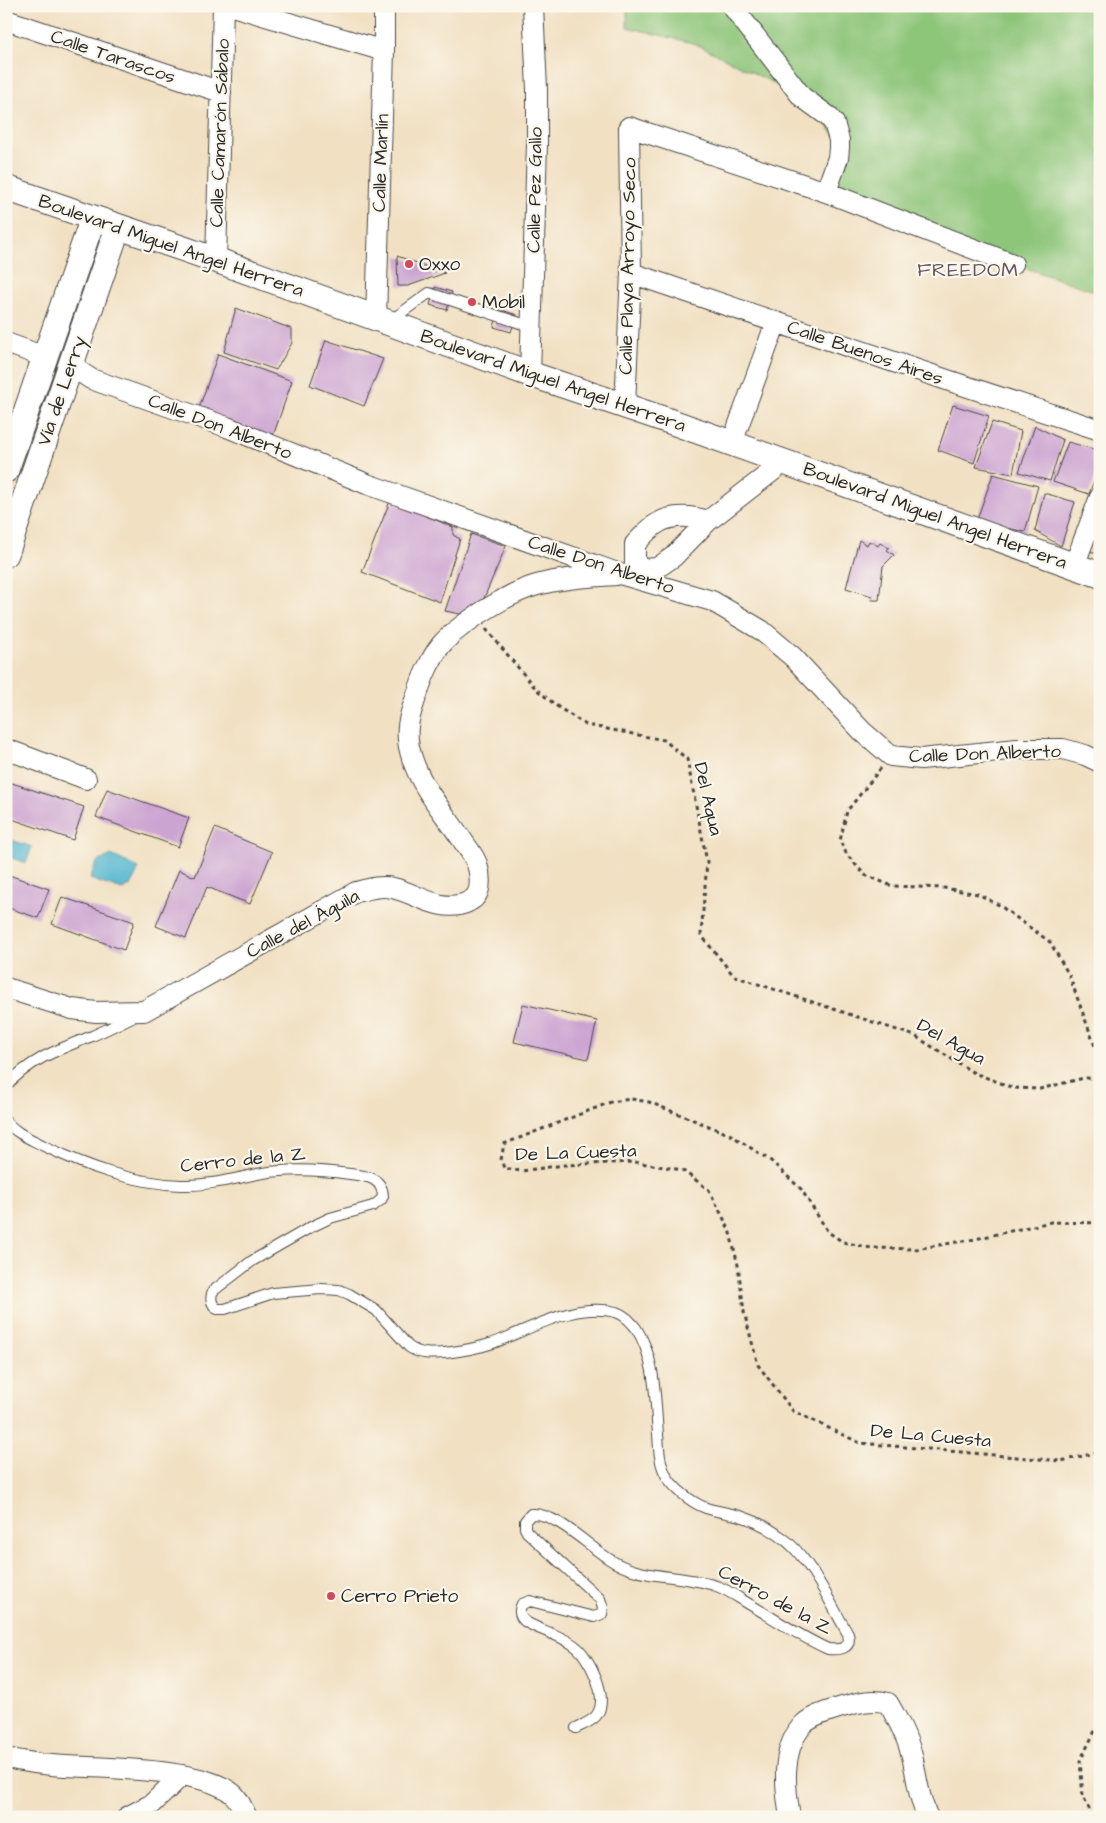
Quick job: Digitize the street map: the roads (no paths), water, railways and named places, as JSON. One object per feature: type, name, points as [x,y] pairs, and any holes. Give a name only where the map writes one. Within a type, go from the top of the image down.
[{"type":"street","name":"Calle Camarón Sábalo","points":[[216,260],[223,6]]},
{"type":"street","points":[[232,6],[384,51]]},
{"type":"street","name":"Calle Marlín","points":[[381,321],[384,6]]},
{"type":"street","name":"Calle Pez Gallo","points":[[530,374],[537,144],[537,89],[533,6]]},
{"type":"street","points":[[732,6],[802,97],[828,116],[834,123],[840,140],[838,158],[826,192],[1012,264]]},
{"type":"street","name":"Calle Tarascos","points":[[6,20],[221,92]]},
{"type":"street","name":"Calle Playa Arroyo Seco","points":[[625,406],[631,273],[630,127],[826,192]]},
{"type":"street","name":"Boulevard Miguel Angel Herrera","points":[[6,188],[118,228],[216,260],[381,321],[732,443],[1100,575]]},
{"type":"street","name":"Vía de Lerry","points":[[6,470],[93,218]]},
{"type":"street","name":"Vía de Lerry","points":[[6,554],[118,228]]},
{"type":"street","name":"Calle Buenos Aires","points":[[631,273],[1100,430]]},
{"type":"street","points":[[732,443],[776,322]]},
{"type":"street","points":[[6,343],[45,357]]},
{"type":"street","name":"Calle Don Alberto","points":[[71,366],[91,379],[227,427],[367,484],[629,570],[712,601],[761,630],[793,657],[862,731],[891,756],[921,758],[1016,750],[1063,749],[1086,755],[1100,762]]},
{"type":"street","name":"Calle del Águila","points":[[6,988],[72,1009],[96,1012],[144,1011],[356,892],[381,887],[393,888],[434,904],[452,906],[474,899],[480,885],[477,863],[418,774],[411,757],[407,730],[409,717],[421,683],[440,647],[454,632],[476,617],[504,600],[535,586],[629,570],[657,568],[672,557],[708,521],[784,462]]},
{"type":"street","points":[[1074,566],[1100,497]]},
{"type":"street","points":[[629,570],[635,544],[659,522],[694,516],[708,521]]},
{"type":"street","points":[[6,749],[86,779]]},
{"type":"street","points":[[790,1817],[787,1798],[786,1766],[792,1743],[802,1726],[831,1710],[877,1700],[888,1703],[904,1732],[912,1756],[920,1796],[928,1817]]},
{"type":"street","points":[[6,1758],[50,1765],[182,1775],[216,1784],[235,1794],[247,1817]]},
{"type":"street","points":[[127,1817],[152,1804],[182,1775]]},
{"type":"lane","points":[[381,321],[429,293],[532,327]]},
{"type":"lane","points":[[6,1086],[37,1060],[57,1049],[93,1036],[144,1011]]},
{"type":"lane","name":"Cerro de la Z","points":[[6,1122],[26,1137],[64,1155],[113,1174],[144,1181],[202,1186],[265,1173],[304,1170],[366,1176],[378,1182],[383,1194],[380,1202],[365,1209],[337,1216],[310,1227],[252,1261],[215,1289],[212,1294],[212,1302],[217,1309],[228,1308],[273,1293],[322,1289],[338,1290],[350,1294],[376,1310],[409,1347],[414,1351],[425,1354],[465,1350],[490,1344],[564,1314],[608,1311],[622,1314],[628,1319],[640,1336],[652,1370],[659,1455],[666,1476],[697,1504],[750,1520],[787,1541],[808,1566],[848,1634],[850,1641],[844,1649],[828,1649],[721,1588],[695,1581],[644,1574],[626,1568],[609,1560],[556,1521],[543,1515],[531,1514],[524,1525],[527,1532],[600,1599],[603,1608],[602,1614],[594,1617],[530,1601],[522,1604],[519,1609],[520,1616],[526,1622],[576,1647],[590,1663],[594,1671],[599,1690],[600,1709],[592,1720],[576,1728]]},
{"type":"water","points":[[6,838],[32,847],[26,863],[6,856]]},
{"type":"water","points":[[111,855],[139,868],[131,886],[122,890],[90,879],[96,863]]},
{"type":"place","name":"Oxxo","points":[[409,264]]},
{"type":"place","name":"Mobil","points":[[472,302]]},
{"type":"place","name":"Cerro Prieto","points":[[331,1596]]},
{"type":"district","name":"FREEDOM","points":[[968,270]]}]
